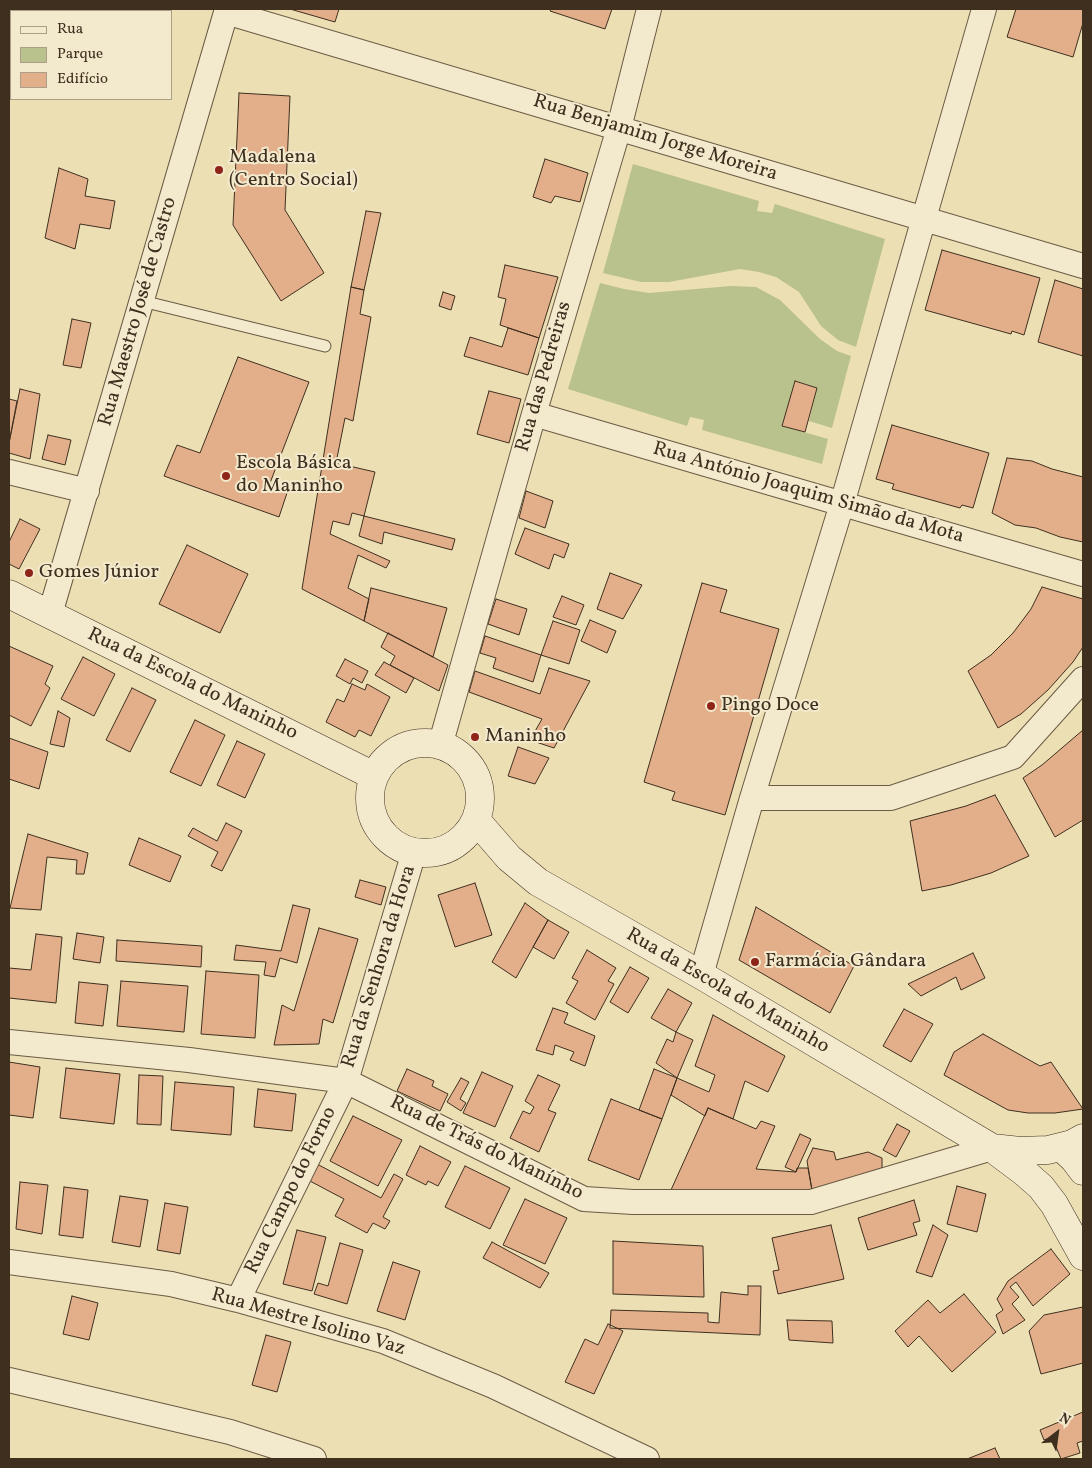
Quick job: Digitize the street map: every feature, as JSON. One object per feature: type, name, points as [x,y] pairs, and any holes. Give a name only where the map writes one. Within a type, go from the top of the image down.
[{"type":"main road","name":"Rua da Escola do Maninho","points":[[9,594],[374,776]]},
{"type":"main road","points":[[424,743],[440,746],[459,755],[467,763],[475,776],[480,793],[480,806],[476,820],[463,839],[449,848],[437,852],[423,853],[406,850],[390,841],[379,829],[371,811],[370,797],[374,776],[385,760],[396,751],[410,745],[424,743]]},
{"type":"main road","name":"Rua da Escola do Maninho","points":[[476,820],[509,858],[538,882],[701,975],[992,1148],[1041,1187],[1054,1204],[1083,1256]]},
{"type":"main road","points":[[992,1148],[1048,1150],[1072,1142]]},
{"type":"main road","points":[[1072,1142],[1074,1159],[1083,1172]]},
{"type":"main road","points":[[1054,1204],[1052,1172],[1072,1142]]},
{"type":"street","name":"Rua das Pedreiras","points":[[440,746],[534,414],[619,128],[649,9]]},
{"type":"street","points":[[701,975],[752,798],[842,504],[984,9]]},
{"type":"street","name":"Rua Benjamim Jorge Moreira","points":[[226,10],[1083,266]]},
{"type":"street","name":"Rua Maestro José de Castro","points":[[50,614],[226,10]]},
{"type":"street","name":"Rua António Joaquim Simão da Mota","points":[[534,414],[1083,574]]},
{"type":"street","points":[[9,472],[87,490]]},
{"type":"street","points":[[752,798],[891,798],[1013,757],[1083,679]]},
{"type":"street","name":"Rua da Senhora da Hora","points":[[346,1081],[414,852]]},
{"type":"street","name":"Rua de Trás do Manínho","points":[[9,1042],[189,1060],[346,1081],[584,1200],[633,1202],[811,1202],[992,1148]]},
{"type":"street","name":"Rua Campo do Forno","points":[[238,1300],[346,1081]]},
{"type":"street","name":"Rua Mestre Isolino Vaz","points":[[9,1262],[171,1284],[238,1300],[383,1341],[493,1386],[646,1459]]},
{"type":"street","points":[[9,1380],[230,1432],[314,1459]]},
{"type":"lane","points":[[142,301],[324,346]]},
{"type":"green space","points":[[633,164],[759,201],[757,211],[772,213],[775,204],[885,239],[856,347],[838,340],[821,326],[799,292],[776,277],[759,272],[740,269],[669,282],[641,282],[603,273]]},
{"type":"green space","points":[[600,283],[649,293],[731,286],[756,287],[780,300],[820,339],[837,351],[851,356],[832,428],[809,421],[817,388],[796,381],[783,426],[828,439],[822,464],[702,430],[704,420],[690,417],[687,426],[568,389]]},
{"type":"building","points":[[290,9],[339,9],[335,22]]},
{"type":"building","points":[[551,9],[612,9],[605,29],[550,11]]},
{"type":"building","points":[[1016,9],[1083,9],[1083,23],[1073,57],[1007,37]]},
{"type":"building","points":[[239,93],[290,96],[285,210],[324,273],[281,301],[233,225]]},
{"type":"building","points":[[545,159],[588,173],[580,202],[555,196],[551,203],[533,197]]},
{"type":"building","points":[[59,168],[88,179],[85,196],[115,201],[110,229],[80,224],[75,249],[45,238]]},
{"type":"building","points":[[366,211],[381,213],[364,290],[351,287]]},
{"type":"building","points":[[942,250],[1040,278],[1024,335],[1012,331],[1011,334],[925,310]]},
{"type":"building","points":[[505,265],[558,277],[539,338],[500,325],[506,299],[498,297]]},
{"type":"building","points":[[1055,280],[1083,289],[1083,356],[1038,342]]},
{"type":"building","points":[[351,287],[364,290],[360,314],[371,317],[353,421],[345,418],[336,463],[375,472],[364,516],[352,513],[349,525],[333,521],[330,534],[390,561],[386,568],[358,555],[348,588],[369,599],[364,621],[302,589]]},
{"type":"building","points":[[443,292],[455,296],[451,310],[439,306]]},
{"type":"building","points":[[72,319],[91,323],[81,368],[63,365]]},
{"type":"building","points":[[508,328],[539,338],[528,375],[464,356],[470,337],[502,347]]},
{"type":"building","points":[[238,357],[309,382],[270,483],[288,490],[279,517],[164,476],[177,445],[200,453]]},
{"type":"building","points":[[795,381],[817,388],[805,432],[782,426]]},
{"type":"building","points":[[20,389],[40,394],[30,459],[9,453],[9,443]]},
{"type":"building","points":[[489,391],[521,399],[509,443],[477,434]]},
{"type":"building","points":[[9,399],[17,401],[9,443]]},
{"type":"building","points":[[892,425],[989,453],[973,508],[962,505],[960,508],[892,489],[894,484],[876,479]]},
{"type":"building","points":[[48,435],[71,440],[65,465],[42,459]]},
{"type":"building","points":[[1007,458],[1032,461],[1052,469],[1083,477],[1083,542],[1060,537],[1036,528],[1015,525],[992,513]]},
{"type":"building","points":[[526,491],[553,501],[545,528],[519,518]]},
{"type":"building","points":[[364,516],[455,539],[452,550],[384,532],[382,544],[359,536]]},
{"type":"building","points":[[20,519],[40,529],[19,569],[9,564],[9,542]]},
{"type":"building","points":[[525,528],[569,544],[564,558],[554,554],[549,569],[515,554]]},
{"type":"building","points":[[187,545],[248,574],[220,633],[159,604]]},
{"type":"building","points":[[610,573],[642,585],[623,619],[597,609]]},
{"type":"building","name":"Pingo Doce","points":[[702,583],[727,590],[720,612],[779,629],[725,815],[672,800],[675,792],[644,782]]},
{"type":"building","points":[[1042,587],[1083,599],[1083,647],[1073,662],[1048,690],[1021,714],[998,728],[968,671],[991,655],[1013,633],[1031,609]]},
{"type":"building","points":[[371,588],[447,608],[433,657],[364,621]]},
{"type":"building","points":[[562,596],[584,605],[576,625],[553,617]]},
{"type":"building","points":[[496,599],[527,609],[519,635],[488,624]]},
{"type":"building","points":[[590,620],[616,631],[607,653],[581,641]]},
{"type":"building","points":[[553,621],[580,630],[569,664],[541,655]]},
{"type":"building","points":[[388,633],[448,665],[439,691],[390,665],[395,656],[381,647]]},
{"type":"building","points":[[485,636],[541,655],[533,682],[493,668],[496,658],[480,653]]},
{"type":"building","points":[[9,646],[53,666],[45,684],[50,688],[31,726],[9,715]]},
{"type":"building","points":[[83,657],[115,674],[94,716],[61,699]]},
{"type":"building","points":[[345,659],[368,671],[362,683],[353,678],[350,684],[336,676]]},
{"type":"building","points":[[384,662],[414,678],[406,693],[375,675]]},
{"type":"building","points":[[549,668],[590,681],[554,748],[530,740],[542,719],[469,692],[475,671],[540,694]]},
{"type":"building","points":[[352,684],[365,690],[367,684],[390,697],[371,736],[359,730],[355,737],[326,722],[337,699],[344,702]]},
{"type":"building","points":[[132,688],[156,700],[130,752],[106,740]]},
{"type":"building","points":[[58,711],[70,718],[64,747],[50,744]]},
{"type":"building","points":[[195,720],[225,735],[201,786],[170,772]]},
{"type":"building","points":[[1083,730],[1083,820],[1055,837],[1023,778],[1042,765]]},
{"type":"building","points":[[9,738],[48,752],[39,789],[9,779]]},
{"type":"building","points":[[237,741],[265,754],[245,798],[217,785]]},
{"type":"building","points":[[518,747],[549,758],[535,784],[508,776]]},
{"type":"building","points":[[995,795],[1029,856],[991,873],[951,885],[922,891],[910,821],[966,806]]},
{"type":"building","points":[[226,823],[242,831],[222,871],[211,866],[218,852],[188,836],[193,828],[217,841]]},
{"type":"building","points":[[28,834],[88,853],[84,874],[76,874],[77,860],[47,857],[41,910],[10,908]]},
{"type":"building","points":[[139,838],[181,856],[170,882],[129,865]]},
{"type":"building","points":[[360,880],[386,887],[381,905],[355,897]]},
{"type":"building","points":[[475,883],[492,935],[455,947],[438,895]]},
{"type":"building","points":[[525,903],[548,920],[516,978],[492,962]]},
{"type":"building","points":[[293,905],[310,909],[297,963],[280,958],[275,977],[264,975],[266,962],[234,960],[236,945],[281,951]]},
{"type":"building","points":[[756,907],[854,966],[830,1013],[739,960]]},
{"type":"building","points":[[548,920],[569,932],[554,959],[533,947]]},
{"type":"building","points":[[319,928],[358,939],[333,1023],[323,1019],[319,1044],[274,1045],[282,1005],[294,1011]]},
{"type":"building","points":[[77,933],[104,937],[100,963],[73,959]]},
{"type":"building","points":[[36,934],[62,937],[56,1003],[9,998],[9,968],[31,970]]},
{"type":"building","points":[[117,940],[202,946],[201,967],[116,961]]},
{"type":"building","points":[[587,950],[616,968],[608,981],[614,984],[595,1020],[566,1003],[578,981],[572,978]]},
{"type":"building","points":[[973,953],[985,978],[961,990],[956,977],[921,996],[908,984]]},
{"type":"building","points":[[630,967],[649,978],[628,1013],[610,1002]]},
{"type":"building","points":[[206,971],[259,975],[255,1038],[201,1034]]},
{"type":"building","points":[[121,981],[188,986],[184,1032],[117,1026]]},
{"type":"building","points":[[79,982],[108,985],[103,1026],[75,1023]]},
{"type":"building","points":[[668,989],[692,1003],[676,1032],[651,1018]]},
{"type":"building","points":[[553,1008],[568,1013],[564,1023],[595,1036],[585,1066],[570,1060],[574,1052],[555,1045],[553,1055],[536,1050]]},
{"type":"building","points":[[904,1009],[933,1024],[911,1062],[883,1046]]},
{"type":"building","points":[[713,1015],[785,1056],[768,1092],[745,1081],[733,1119],[708,1108],[705,1116],[671,1095],[677,1078],[709,1092],[715,1075],[695,1066]]},
{"type":"building","points":[[676,1032],[693,1040],[677,1078],[656,1063],[667,1039],[673,1042]]},
{"type":"building","points":[[983,1034],[1040,1066],[1051,1062],[1083,1109],[1055,1113],[1028,1113],[1008,1110],[944,1075],[954,1052]]},
{"type":"building","points":[[9,1062],[40,1067],[33,1118],[9,1115]]},
{"type":"building","points":[[66,1068],[120,1074],[114,1124],[60,1118]]},
{"type":"building","points":[[407,1069],[434,1081],[432,1086],[448,1094],[440,1111],[397,1091]]},
{"type":"building","points":[[654,1069],[677,1078],[662,1119],[639,1110]]},
{"type":"building","points":[[482,1072],[513,1086],[495,1127],[463,1113]]},
{"type":"building","points":[[139,1075],[163,1076],[161,1125],[137,1124]]},
{"type":"building","points":[[538,1075],[560,1085],[548,1110],[556,1113],[539,1152],[510,1138],[523,1111],[530,1114],[534,1107],[525,1101]]},
{"type":"building","points":[[461,1078],[469,1082],[460,1099],[466,1103],[461,1111],[447,1102]]},
{"type":"building","points":[[175,1082],[234,1087],[231,1135],[171,1130]]},
{"type":"building","points":[[258,1089],[296,1094],[292,1131],[254,1127]]},
{"type":"building","points":[[611,1099],[662,1119],[639,1180],[588,1160]]},
{"type":"building","points":[[708,1108],[756,1129],[761,1121],[775,1126],[756,1169],[796,1172],[797,1168],[808,1168],[812,1190],[671,1190]]},
{"type":"building","points":[[353,1116],[402,1140],[378,1186],[330,1161]]},
{"type":"building","points":[[897,1124],[910,1131],[896,1157],[883,1150]]},
{"type":"building","points":[[800,1134],[811,1139],[796,1172],[785,1167]]},
{"type":"building","points":[[420,1146],[451,1162],[438,1186],[428,1181],[426,1185],[406,1175]]},
{"type":"building","points":[[813,1148],[834,1152],[836,1160],[868,1152],[882,1158],[882,1168],[812,1190],[807,1161]]},
{"type":"building","points":[[317,1164],[381,1198],[394,1174],[403,1179],[383,1217],[390,1221],[385,1229],[373,1223],[367,1233],[335,1216],[344,1199],[308,1180]]},
{"type":"building","points":[[465,1166],[510,1188],[490,1229],[445,1207]]},
{"type":"building","points":[[20,1182],[48,1185],[42,1234],[16,1229]]},
{"type":"building","points":[[957,1186],[986,1194],[977,1232],[947,1224]]},
{"type":"building","points":[[64,1187],[88,1190],[83,1238],[59,1235]]},
{"type":"building","points":[[120,1196],[148,1200],[140,1247],[112,1242]]},
{"type":"building","points":[[525,1199],[567,1218],[545,1264],[503,1245]]},
{"type":"building","points":[[914,1200],[920,1221],[913,1223],[917,1235],[868,1250],[858,1218]]},
{"type":"building","points":[[165,1203],[188,1207],[180,1254],[157,1250]]},
{"type":"building","points":[[831,1225],[844,1279],[778,1294],[773,1271],[779,1270],[772,1238]]},
{"type":"building","points":[[933,1225],[948,1235],[932,1277],[916,1272]]},
{"type":"building","points":[[297,1230],[326,1237],[312,1291],[283,1284]]},
{"type":"building","points":[[613,1241],[703,1246],[704,1297],[613,1294]]},
{"type":"building","points":[[492,1242],[549,1273],[540,1288],[483,1258]]},
{"type":"building","points":[[340,1243],[363,1250],[347,1304],[314,1294],[318,1283],[328,1286]]},
{"type":"building","points":[[1051,1249],[1070,1274],[1033,1306],[1016,1282],[1010,1287],[1019,1297],[1012,1304],[1025,1320],[1003,1334],[996,1315],[1003,1310],[997,1299],[1008,1281]]},
{"type":"building","points":[[393,1262],[420,1271],[405,1320],[377,1311]]},
{"type":"building","points":[[748,1286],[761,1286],[760,1335],[610,1328],[611,1310],[708,1313],[708,1322],[719,1323],[721,1292],[748,1295]]},
{"type":"building","points":[[964,1294],[996,1332],[952,1372],[919,1336],[908,1347],[895,1331],[928,1300],[940,1313]]},
{"type":"building","points":[[72,1296],[98,1303],[89,1340],[63,1334]]},
{"type":"building","points":[[1083,1307],[1083,1363],[1041,1374],[1029,1331],[1044,1315]]},
{"type":"building","points":[[787,1320],[832,1321],[833,1343],[789,1340]]},
{"type":"building","points":[[608,1324],[623,1331],[594,1394],[565,1382],[585,1339],[598,1345]]},
{"type":"building","points":[[266,1335],[291,1342],[277,1392],[252,1385]]},
{"type":"building","points":[[1083,1412],[1083,1441],[1077,1443],[1080,1453],[1061,1459],[1052,1437],[1044,1440],[1040,1430]]},
{"type":"building","points":[[995,1448],[1000,1459],[967,1459]]},
{"type":"place","name":"Madalena (Centro Social)","points":[[219,170]]},
{"type":"place","name":"Escola Básica do Maninho","points":[[226,476]]},
{"type":"place","name":"Gomes Júnior","points":[[29,573]]},
{"type":"place","name":"Pingo Doce","points":[[711,706]]},
{"type":"place","name":"Maninho","points":[[475,737]]},
{"type":"place","name":"Farmácia Gândara","points":[[755,962]]}]
